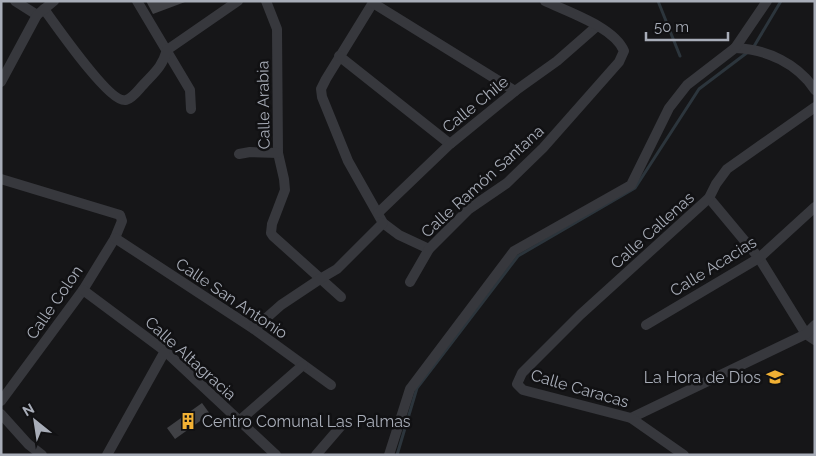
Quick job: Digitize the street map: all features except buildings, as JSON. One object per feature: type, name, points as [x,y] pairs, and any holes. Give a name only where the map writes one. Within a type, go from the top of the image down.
[{"type":"street","points":[[16,1],[41,12],[87,68],[118,99],[126,100],[134,95],[163,64],[167,50],[238,1]]},
{"type":"street","points":[[1,82],[41,12],[54,1]]},
{"type":"street","points":[[138,1],[190,90],[191,109]]},
{"type":"street","name":"Calle Arabia","points":[[266,1],[277,29],[278,153],[285,190],[272,224],[271,233],[341,297]]},
{"type":"street","points":[[545,1],[597,26]]},
{"type":"street","points":[[389,455],[410,389],[514,251],[631,186],[669,108],[687,85],[735,48],[767,1]]},
{"type":"street","points":[[429,249],[398,235],[383,223],[344,152],[322,97],[321,89],[373,2],[514,91]]},
{"type":"street","name":"Calle Ramón Santana","points":[[410,282],[429,249],[470,209],[507,183],[543,148],[619,62],[624,51],[620,43],[597,26]]},
{"type":"street","name":"Calle Chile","points":[[378,213],[450,144],[514,91],[557,61],[597,26]]},
{"type":"street","points":[[735,48],[760,50],[779,58],[807,78],[815,90]]},
{"type":"street","points":[[339,56],[450,144]]},
{"type":"street","name":"Calle Callenas","points":[[517,384],[522,373],[580,315],[709,198],[727,169],[815,107]]},
{"type":"street","points":[[239,154],[250,152],[278,153]]},
{"type":"street","name":"Calle Colon","points":[[1,180],[120,215],[122,222],[115,238],[83,290],[1,401]]},
{"type":"street","points":[[709,198],[759,258],[810,337]]},
{"type":"street","name":"Calle Acacias","points":[[646,325],[759,258],[815,207]]},
{"type":"street","points":[[254,329],[280,305],[320,278],[337,270],[383,223]]},
{"type":"street","name":"Calle San Antonio","points":[[115,238],[254,329],[332,385]]},
{"type":"street","name":"Calle Altagracia","points":[[83,290],[165,351],[276,455]]},
{"type":"street","points":[[632,418],[810,337],[815,326]]},
{"type":"street","points":[[107,455],[165,351]]},
{"type":"street","points":[[239,421],[303,365]]},
{"type":"street","name":"Calle Caracas","points":[[517,384],[523,390],[632,418],[684,455]]},
{"type":"street","points":[[1,414],[28,444],[42,455]]},
{"type":"street","points":[[316,455],[340,426]]},
{"type":"waterway","points":[[658,1],[680,56]]},
{"type":"waterway","points":[[753,48],[781,1]]},
{"type":"waterway","points":[[397,455],[417,388],[518,256],[635,188],[699,89],[748,52]]},
{"type":"place","name":"La Hora de Dios","points":[[775,377]]},
{"type":"place","name":"Centro Comunal Las Palmas","points":[[188,421]]}]
